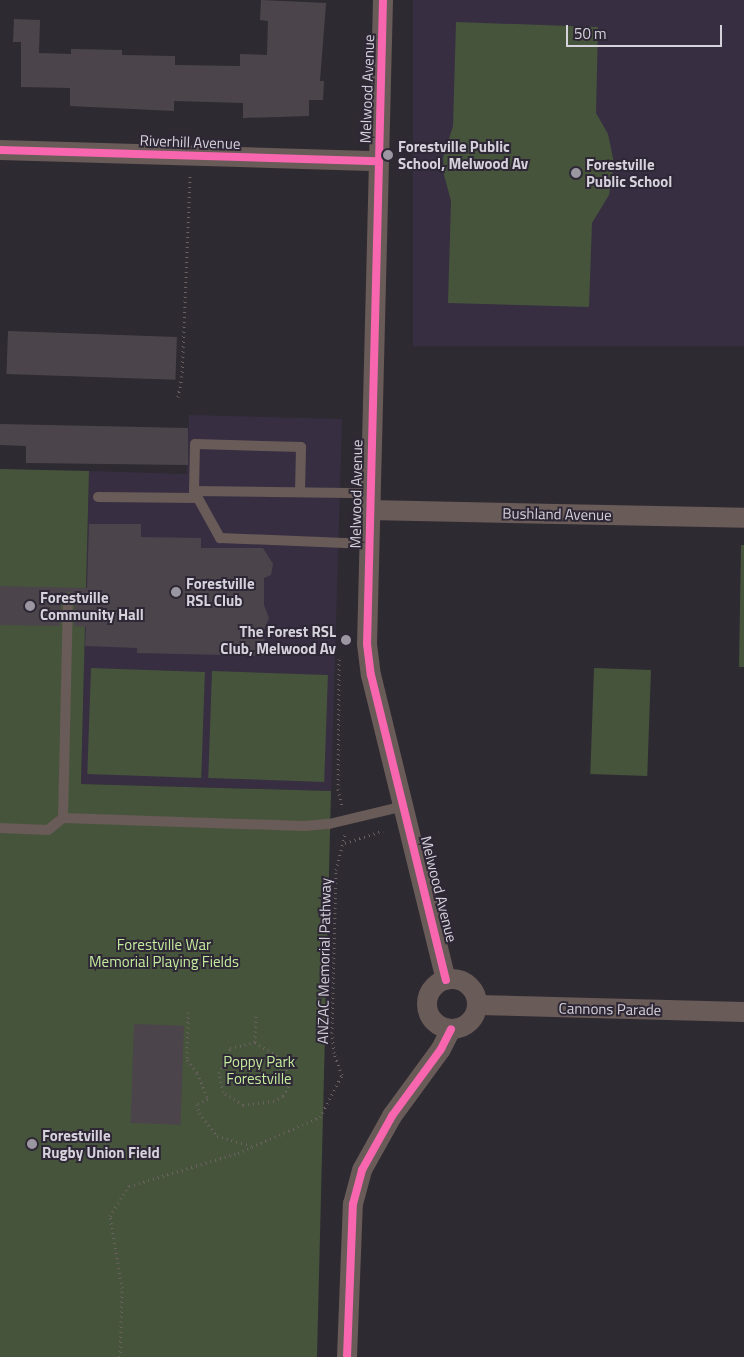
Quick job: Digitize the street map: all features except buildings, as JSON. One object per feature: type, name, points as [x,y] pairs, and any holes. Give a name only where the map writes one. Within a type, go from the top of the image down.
[{"type":"street","name":"Melwood Avenue","points":[[383,0],[369,502],[368,661],[446,980]]},
{"type":"street","name":"Riverhill Avenue","points":[[0,150],[378,161]]},
{"type":"street","name":"Bushland Avenue","points":[[369,502],[744,518]]},
{"type":"street","points":[[348,1357],[353,1204],[362,1170],[392,1116],[440,1049],[450,1029],[471,1019],[477,1005],[468,985],[446,980],[429,995],[428,1010],[436,1023],[450,1029]]},
{"type":"street","name":"Cannons Parade","points":[[477,1005],[744,1012]]},
{"type":"lane","points":[[300,492],[301,447],[195,444],[196,494],[220,538],[369,544]]},
{"type":"lane","points":[[98,497],[300,492],[369,502]]},
{"type":"lane","points":[[63,818],[68,598]]},
{"type":"lane","points":[[0,828],[48,830],[63,818],[304,826],[345,820],[404,806]]},
{"type":"path","points":[[178,397],[182,378],[191,156]]},
{"type":"path","points":[[345,843],[383,831]]},
{"type":"path","points":[[188,1012],[187,1060],[197,1073],[208,1099],[197,1104],[199,1113],[217,1136],[253,1146]]},
{"type":"path","points":[[255,1042],[256,1013]]},
{"type":"path","points":[[255,1042],[283,1060],[291,1082],[283,1096],[274,1100],[244,1105],[223,1092],[218,1073],[230,1048],[238,1044],[255,1042]]},
{"type":"shaded area","name":"Forestville Public School","points":[[413,0],[744,0],[744,346],[413,346]]},
{"type":"shaded area","name":"Forestville RSL Club","points":[[189,415],[342,419],[331,791],[81,784],[89,471],[187,474]]},
{"type":"green space","points":[[456,22],[598,27],[596,113],[608,134],[614,163],[609,195],[592,223],[589,307],[448,303],[451,201],[444,175],[443,158],[453,126]]},
{"type":"green space","name":"Forestville War Memorial Playing Fields","points":[[0,469],[89,471],[81,784],[331,791],[317,1357],[0,1357]]},
{"type":"green space","points":[[741,545],[744,545],[744,667],[739,667]]},
{"type":"green space","points":[[91,668],[205,672],[201,778],[87,774]]},
{"type":"green space","points":[[594,668],[651,670],[647,776],[590,774]]},
{"type":"green space","points":[[212,671],[328,675],[324,782],[208,778]]},
{"type":"cycle path","points":[[383,0],[367,644],[371,675],[446,980]]},
{"type":"cycle path","points":[[0,150],[378,161]]},
{"type":"cycle path","points":[[347,1357],[353,1204],[362,1170],[392,1116],[441,1049],[451,1029]]},
{"type":"place","name":"Forestville Public School, Melwood Av","points":[[388,155]]},
{"type":"place","name":"Forestville Public School","points":[[576,173]]},
{"type":"place","name":"Forestville RSL Club","points":[[176,592]]},
{"type":"place","name":"Forestville Community Hall","points":[[30,606]]},
{"type":"place","name":"The Forest RSL Club, Melwood Av","points":[[346,640]]},
{"type":"place","name":"Forestville Rugby Union Field","points":[[32,1144]]},
{"type":"park label","name":"Poppy Park Forestville","points":[[259,1070]]}]
